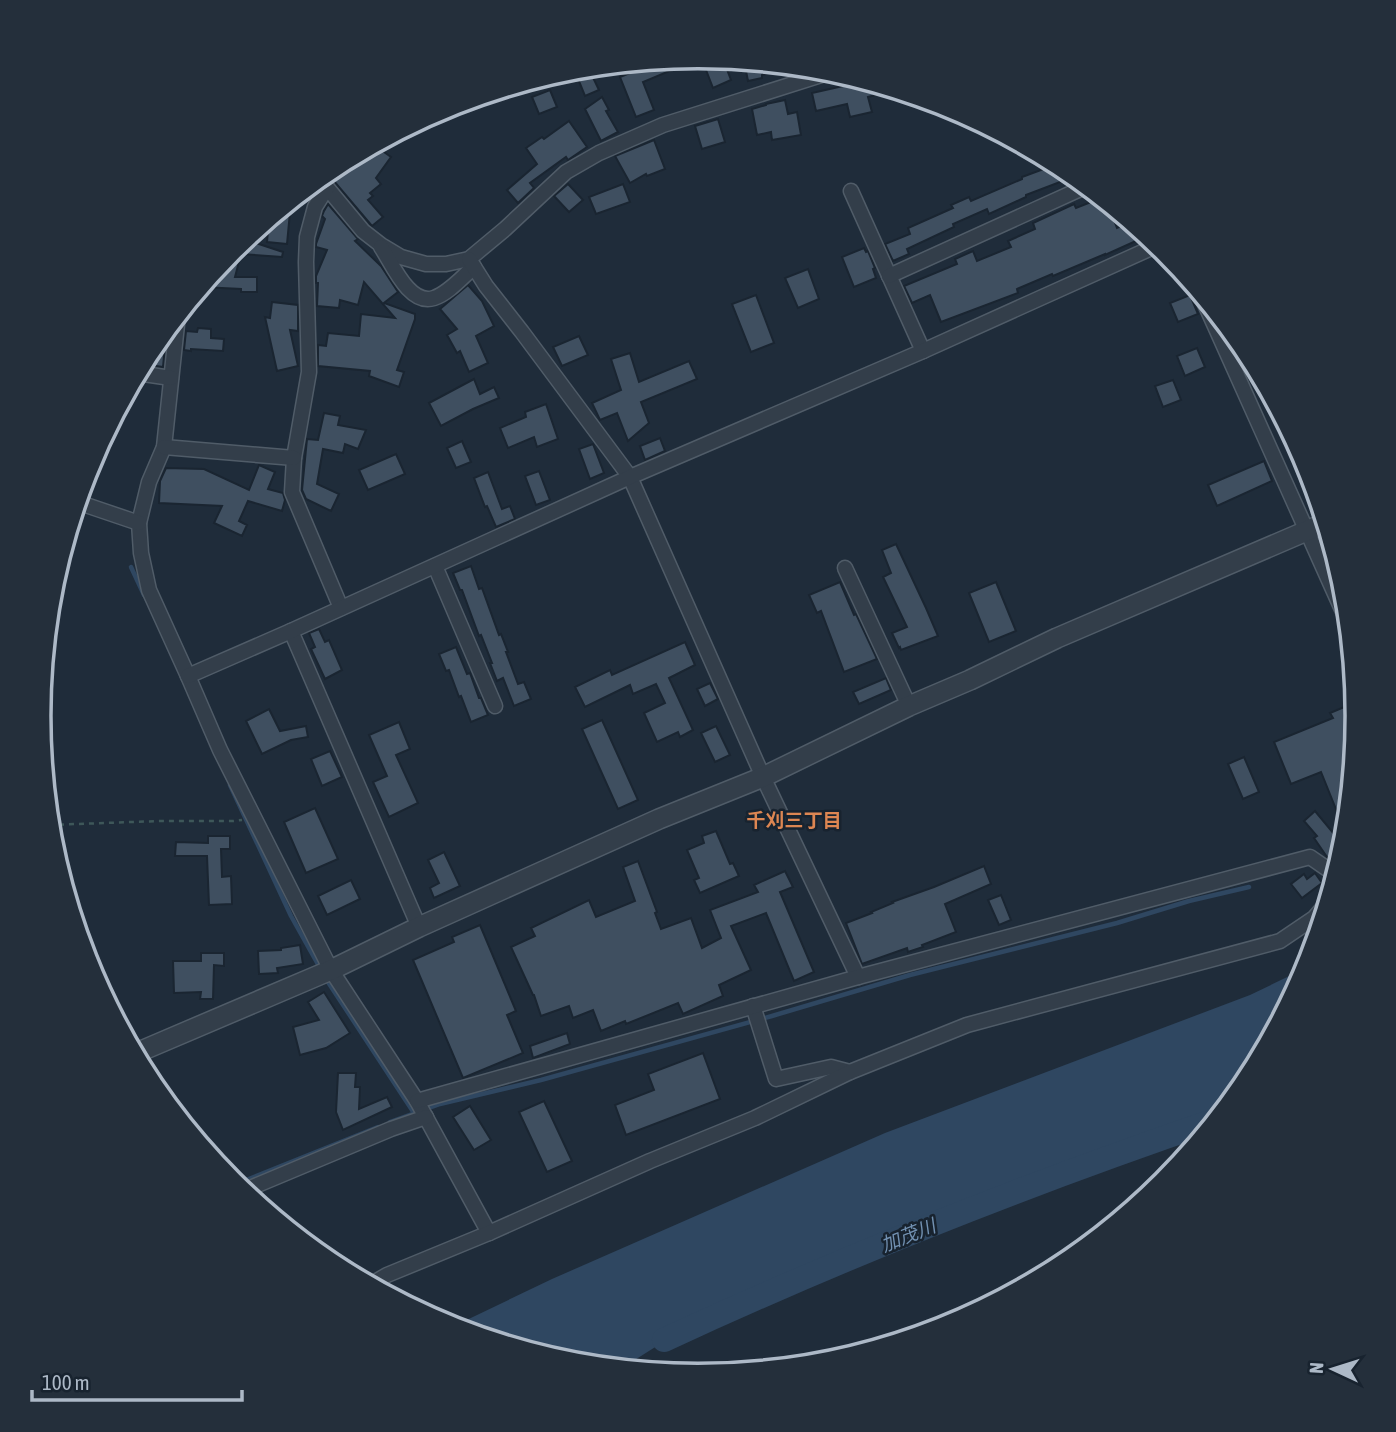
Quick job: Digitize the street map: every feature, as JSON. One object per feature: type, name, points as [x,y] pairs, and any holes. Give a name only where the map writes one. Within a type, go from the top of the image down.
[{"type":"street","points":[[381,246],[408,290],[418,298],[432,299],[445,291],[505,229],[566,172],[599,153],[663,125],[810,79]]},
{"type":"street","points":[[326,187],[363,231],[381,246],[401,257],[426,264],[472,263]]},
{"type":"street","points":[[850,191],[923,351]]},
{"type":"street","points":[[889,276],[1076,191]]},
{"type":"street","points":[[319,192],[307,237],[309,372],[294,458],[292,492],[341,608]]},
{"type":"street","points":[[188,676],[630,477],[923,351],[1147,250]]},
{"type":"street","points":[[472,263],[486,286],[630,477],[763,777],[858,977]]},
{"type":"street","points":[[1216,329],[1333,588]]},
{"type":"street","points":[[176,334],[164,447],[149,482],[139,523],[141,553],[149,590],[220,750],[331,970],[426,1117],[489,1233]]},
{"type":"street","points":[[148,375],[171,378]]},
{"type":"street","points":[[164,447],[294,458]]},
{"type":"street","points":[[86,505],[139,523]]},
{"type":"street","points":[[143,1050],[331,970],[419,927],[659,819],[763,777],[1057,638],[1317,527]]},
{"type":"street","points":[[435,566],[495,706]]},
{"type":"street","points":[[845,568],[909,706]]},
{"type":"street","points":[[291,631],[419,927]]},
{"type":"street","points":[[416,1101],[858,977],[1310,857],[1327,869]]},
{"type":"street","points":[[379,1280],[755,1118],[850,1072],[967,1025],[1280,941],[1312,919]]},
{"type":"street","points":[[753,1006],[776,1079],[831,1067],[850,1072]]},
{"type":"street","points":[[253,1187],[426,1117]]},
{"type":"path","points":[[60,825],[233,821],[254,817]]},
{"type":"water","points":[[1291,975],[1259,1040],[1207,1115],[902,1225],[668,1339],[635,1360],[572,1351],[530,1341],[466,1320],[552,1279],[885,1133],[1250,995]]},
{"type":"building","points":[[706,69],[727,70],[731,80],[713,88]]},
{"type":"building","points":[[672,70],[643,82],[654,110],[636,117],[620,77],[632,72]]},
{"type":"building","points":[[746,71],[770,73],[762,75],[762,78],[748,81]]},
{"type":"building","points":[[593,77],[599,90],[585,96],[578,80]]},
{"type":"building","points":[[843,86],[878,94],[868,97],[872,112],[850,117],[847,104],[816,111],[812,93]]},
{"type":"building","points":[[550,90],[557,107],[539,114],[532,97]]},
{"type":"building","points":[[602,97],[609,110],[606,111],[618,132],[601,141],[585,109]]},
{"type":"building","points":[[785,100],[788,114],[797,112],[801,135],[772,140],[771,132],[757,135],[752,109]]},
{"type":"building","points":[[718,119],[725,142],[702,149],[695,126]]},
{"type":"building","points":[[569,121],[587,147],[568,160],[566,157],[530,183],[534,188],[518,203],[507,190],[537,164],[526,148]]},
{"type":"building","points":[[654,140],[665,169],[647,176],[646,174],[630,183],[615,156]]},
{"type":"building","points":[[382,151],[391,157],[376,178],[381,184],[370,193],[373,196],[368,200],[383,217],[372,226],[334,181]]},
{"type":"building","points":[[1044,169],[1062,181],[1026,195],[989,214],[987,209],[953,224],[954,227],[907,249],[909,254],[893,261],[885,244],[910,234],[908,228],[953,208],[951,205],[969,197],[971,201]]},
{"type":"building","points":[[568,184],[583,200],[569,212],[554,196]]},
{"type":"building","points":[[623,184],[630,202],[596,214],[589,197]]},
{"type":"building","points":[[1091,202],[1114,220],[1117,228],[1121,226],[1137,240],[1017,289],[1018,293],[941,322],[930,295],[912,303],[904,286],[957,264],[955,259],[973,251],[977,261],[1011,247],[1008,241],[1035,229],[1033,223],[1074,204],[1076,208]]},
{"type":"building","points":[[328,204],[358,239],[355,241],[381,266],[398,292],[384,303],[415,314],[397,370],[404,372],[399,387],[369,376],[370,371],[318,366],[318,345],[326,346],[328,333],[359,336],[361,314],[395,318],[364,282],[358,305],[340,300],[339,308],[317,306],[316,276],[327,250],[316,247],[316,244],[325,219],[322,216]]},
{"type":"building","points":[[290,214],[287,244],[267,242],[268,232]]},
{"type":"building","points":[[256,243],[283,252],[282,257],[244,254]]},
{"type":"building","points":[[864,248],[875,268],[876,278],[854,287],[842,257]]},
{"type":"building","points":[[240,258],[235,277],[257,277],[257,292],[241,292],[241,289],[212,288]]},
{"type":"building","points":[[808,269],[819,299],[798,308],[785,278]]},
{"type":"building","points":[[468,285],[482,301],[494,326],[476,336],[488,363],[469,372],[460,351],[457,353],[447,335],[457,329],[440,309]]},
{"type":"building","points":[[756,295],[774,343],[751,352],[732,304]]},
{"type":"building","points":[[1190,295],[1198,314],[1178,322],[1170,303]]},
{"type":"building","points":[[272,302],[298,305],[298,331],[290,330],[298,366],[277,371],[265,317],[270,318]]},
{"type":"building","points":[[198,328],[211,329],[211,338],[224,339],[223,351],[184,350],[186,331],[197,332]]},
{"type":"building","points":[[579,336],[588,355],[562,366],[553,347]]},
{"type":"building","points":[[1197,348],[1205,367],[1185,376],[1177,356]]},
{"type":"building","points":[[165,350],[163,367],[154,366]]},
{"type":"building","points":[[630,353],[639,382],[689,361],[697,379],[641,402],[649,423],[628,441],[617,413],[600,420],[592,403],[621,390],[611,359]]},
{"type":"building","points":[[474,379],[480,394],[494,387],[499,398],[441,426],[429,403]]},
{"type":"building","points":[[1173,380],[1181,400],[1163,407],[1155,386]]},
{"type":"building","points":[[546,404],[558,439],[537,447],[534,437],[508,448],[500,428],[526,417],[525,412]]},
{"type":"building","points":[[324,413],[340,416],[338,425],[366,430],[358,449],[345,444],[343,453],[323,449],[317,484],[339,494],[331,511],[306,499],[302,490],[307,439],[318,440]]},
{"type":"building","points":[[660,438],[665,451],[645,460],[640,446]]},
{"type":"building","points":[[462,441],[471,462],[456,468],[447,448]]},
{"type":"building","points":[[593,444],[604,473],[590,479],[579,449]]},
{"type":"building","points":[[396,454],[405,474],[368,490],[359,470]]},
{"type":"building","points":[[1264,461],[1272,481],[1217,506],[1208,485]]},
{"type":"building","points":[[259,465],[275,472],[268,489],[283,493],[285,500],[282,511],[248,501],[239,521],[247,525],[242,536],[214,523],[222,506],[159,503],[160,481],[166,468],[204,469],[249,490]]},
{"type":"building","points":[[539,471],[550,500],[536,505],[525,476]]},
{"type":"building","points":[[488,472],[502,509],[510,506],[515,519],[496,527],[474,478]]},
{"type":"building","points":[[896,544],[938,636],[901,650],[892,633],[907,627],[883,577],[891,573],[882,550]]},
{"type":"building","points":[[471,566],[499,635],[501,634],[518,684],[524,682],[531,699],[514,706],[503,678],[497,681],[481,635],[479,636],[453,573]]},
{"type":"building","points":[[840,582],[877,659],[844,672],[821,611],[817,613],[809,595]]},
{"type":"building","points":[[996,582],[1016,631],[989,642],[969,593]]},
{"type":"building","points":[[319,629],[325,642],[329,640],[342,670],[325,679],[311,649],[315,647],[309,633]]},
{"type":"building","points":[[685,642],[695,665],[669,678],[693,730],[680,737],[678,732],[657,742],[644,713],[665,703],[656,684],[633,694],[630,685],[585,707],[575,687],[610,670],[612,675]]},
{"type":"building","points":[[456,647],[488,715],[471,722],[449,670],[446,671],[439,654]]},
{"type":"building","points":[[886,678],[891,690],[859,704],[853,692]]},
{"type":"building","points":[[710,683],[718,699],[705,706],[697,689]]},
{"type":"building","points":[[1345,707],[1344,758],[1338,814],[1321,772],[1291,784],[1274,742],[1333,718],[1330,713]]},
{"type":"building","points":[[269,709],[280,731],[306,726],[308,737],[291,740],[262,754],[246,721]]},
{"type":"building","points":[[602,720],[638,800],[618,809],[582,729]]},
{"type":"building","points":[[399,722],[410,749],[396,755],[418,803],[389,817],[373,782],[387,776],[369,735]]},
{"type":"building","points":[[716,726],[730,755],[715,762],[701,733]]},
{"type":"building","points":[[330,751],[342,777],[322,786],[311,759]]},
{"type":"building","points":[[1244,757],[1259,792],[1243,799],[1228,764]]},
{"type":"building","points":[[315,808],[338,859],[306,873],[284,822]]},
{"type":"building","points":[[1315,811],[1334,834],[1329,858],[1314,838],[1317,836],[1304,821]]},
{"type":"building","points":[[716,831],[730,864],[733,863],[739,876],[700,893],[694,880],[699,878],[687,850],[704,843],[702,836]]},
{"type":"building","points":[[208,836],[230,836],[230,849],[221,849],[222,877],[231,876],[232,904],[209,905],[207,856],[175,856],[176,842],[208,843]]},
{"type":"building","points":[[444,852],[460,886],[434,898],[430,888],[439,883],[428,860]]},
{"type":"building","points":[[638,861],[661,929],[691,918],[702,948],[721,938],[710,910],[758,892],[754,885],[785,871],[793,887],[780,892],[814,972],[794,981],[766,913],[731,926],[751,970],[719,985],[723,996],[683,1014],[678,1003],[601,1031],[593,1010],[573,1018],[569,1006],[541,1016],[511,947],[535,936],[531,928],[589,900],[596,917],[635,901],[623,867]]},
{"type":"building","points":[[984,866],[991,884],[945,904],[956,932],[922,945],[923,947],[908,952],[907,948],[862,964],[846,923]]},
{"type":"building","points":[[1315,873],[1322,883],[1302,898],[1291,884],[1304,874],[1307,879]]},
{"type":"building","points":[[351,880],[360,899],[327,915],[318,896]]},
{"type":"building","points":[[1001,895],[1011,920],[999,925],[988,900]]},
{"type":"building","points":[[480,925],[516,1011],[507,1015],[523,1053],[463,1078],[413,960],[454,942],[452,937]]},
{"type":"building","points":[[300,945],[303,964],[277,968],[278,973],[259,974],[258,951],[281,950]]},
{"type":"building","points":[[201,953],[224,953],[224,966],[214,965],[213,999],[200,999],[201,992],[174,993],[173,961],[201,961]]},
{"type":"building","points":[[324,992],[350,1033],[326,1048],[300,1055],[293,1027],[319,1020],[308,1002]]},
{"type":"building","points":[[567,1033],[570,1044],[533,1058],[530,1046]]},
{"type":"building","points":[[703,1053],[720,1099],[626,1135],[615,1105],[654,1090],[648,1074]]},
{"type":"building","points":[[338,1073],[356,1073],[355,1087],[360,1087],[359,1109],[387,1097],[392,1107],[343,1130],[336,1112]]},
{"type":"building","points":[[544,1101],[572,1161],[547,1172],[519,1112]]},
{"type":"building","points":[[470,1106],[491,1140],[474,1150],[453,1117]]},
{"type":"waterway","points":[[131,567],[144,595]]},
{"type":"waterway","points":[[230,785],[291,916],[320,968]]},
{"type":"waterway","points":[[390,1122],[440,1104],[541,1080],[910,975],[1249,887]]},
{"type":"waterway","points":[[326,979],[414,1113]]},
{"type":"waterway","name":"加茂川","points":[[664,1340],[936,1223],[1198,1126]]},
{"type":"waterway","points":[[246,1180],[378,1127]]},
{"type":"district","name":"千刈三丁目","points":[[794,820]]}]
